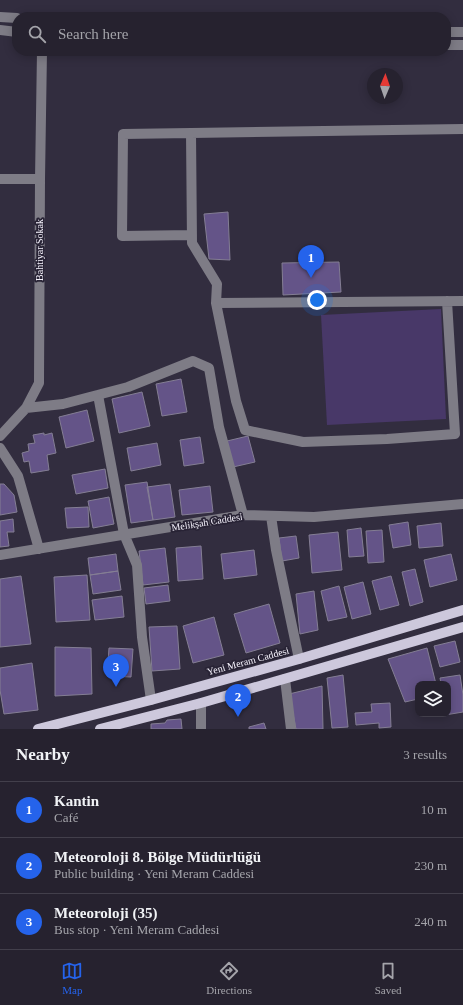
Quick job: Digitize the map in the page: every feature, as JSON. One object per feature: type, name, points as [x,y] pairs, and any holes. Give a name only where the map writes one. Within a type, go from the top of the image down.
[{"type":"main road","name":"Yeni Meram Caddesi","points":[[38,729],[151,700],[298,659],[463,610]]},
{"type":"main road","points":[[100,729],[201,703],[463,627]]},
{"type":"street","points":[[0,17],[12,16]]},
{"type":"street","points":[[0,30],[12,31]]},
{"type":"street","points":[[451,32],[463,32]]},
{"type":"street","points":[[451,45],[463,45]]},
{"type":"street","name":"Bahtiyar Sokak","points":[[0,436],[26,408],[39,383],[42,56]]},
{"type":"street","points":[[192,235],[122,236],[124,134],[463,129]]},
{"type":"street","points":[[192,133],[192,243],[217,284],[216,303],[236,401],[245,430],[303,442],[387,439],[455,434],[447,301]]},
{"type":"street","points":[[0,179],[40,179]]},
{"type":"street","points":[[216,303],[463,301]]},
{"type":"street","points":[[26,408],[64,404],[128,387],[193,361],[209,368],[219,428],[243,515]]},
{"type":"street","points":[[98,395],[124,534],[137,565],[142,637],[151,700]]},
{"type":"street","points":[[0,448],[18,476],[39,549]]},
{"type":"street","name":"Melikşah Caddesi","points":[[0,555],[243,515],[314,517],[463,504]]},
{"type":"street","points":[[271,516],[276,550],[298,659]]},
{"type":"street","points":[[285,679],[291,729]]},
{"type":"street","points":[[201,703],[201,729]]},
{"type":"shaded area","points":[[441,309],[446,419],[327,425],[321,315]]},
{"type":"building","points":[[228,212],[230,260],[209,259],[204,214]]},
{"type":"building","points":[[339,262],[341,292],[283,295],[282,263]]},
{"type":"building","points":[[181,379],[187,412],[162,416],[156,384]]},
{"type":"building","points":[[142,392],[150,426],[119,433],[112,399]]},
{"type":"building","points":[[87,410],[94,441],[66,448],[59,417]]},
{"type":"building","points":[[44,433],[44,435],[52,433],[56,453],[47,455],[49,470],[31,473],[29,461],[24,462],[22,453],[29,451],[28,444],[35,443],[33,435]]},
{"type":"building","points":[[248,436],[255,462],[233,467],[227,441]]},
{"type":"building","points":[[200,437],[204,463],[184,466],[180,440]]},
{"type":"building","points":[[157,443],[161,465],[131,471],[127,448]]},
{"type":"building","points":[[105,469],[108,488],[76,494],[72,475]]},
{"type":"building","points":[[147,482],[153,520],[131,523],[125,485]]},
{"type":"building","points":[[0,484],[4,484],[14,495],[17,512],[0,515]]},
{"type":"building","points":[[170,484],[175,517],[153,520],[147,487]]},
{"type":"building","points":[[210,486],[213,512],[182,515],[179,490]]},
{"type":"building","points":[[109,497],[114,524],[93,528],[88,501]]},
{"type":"building","points":[[88,507],[89,527],[67,528],[65,508]]},
{"type":"building","points":[[13,519],[14,532],[7,532],[9,546],[0,547],[0,521]]},
{"type":"building","points":[[408,522],[411,545],[393,548],[389,525]]},
{"type":"building","points":[[441,523],[443,546],[419,548],[417,526]]},
{"type":"building","points":[[361,528],[364,556],[349,557],[347,530]]},
{"type":"building","points":[[382,530],[384,562],[368,563],[366,531]]},
{"type":"building","points":[[338,532],[342,570],[312,573],[309,535]]},
{"type":"building","points":[[296,536],[299,558],[282,561],[279,538]]},
{"type":"building","points":[[201,546],[203,579],[178,581],[176,548]]},
{"type":"building","points":[[165,548],[169,582],[143,585],[139,551]]},
{"type":"building","points":[[254,550],[257,575],[224,579],[221,554]]},
{"type":"building","points":[[116,554],[118,571],[90,575],[88,558]]},
{"type":"building","points":[[451,554],[457,580],[430,587],[424,560]]},
{"type":"building","points":[[415,569],[423,602],[410,606],[402,572]]},
{"type":"building","points":[[118,571],[121,590],[93,594],[90,575]]},
{"type":"building","points":[[87,575],[90,620],[56,622],[54,577]]},
{"type":"building","points":[[21,576],[31,644],[0,647],[0,579]]},
{"type":"building","points":[[391,576],[399,605],[380,610],[372,581]]},
{"type":"building","points":[[363,582],[371,614],[352,619],[344,587]]},
{"type":"building","points":[[168,585],[170,601],[146,604],[144,588]]},
{"type":"building","points":[[339,586],[347,617],[328,621],[321,591]]},
{"type":"building","points":[[314,591],[318,630],[300,634],[296,594]]},
{"type":"building","points":[[122,596],[124,617],[95,620],[92,600]]},
{"type":"building","points":[[269,604],[280,643],[246,653],[234,614]]},
{"type":"building","points":[[214,617],[224,655],[193,663],[183,626]]},
{"type":"building","points":[[177,626],[180,669],[152,671],[149,627]]},
{"type":"building","points":[[455,641],[460,662],[440,667],[434,646]]},
{"type":"building","points":[[55,647],[91,648],[92,694],[55,696]]},
{"type":"building","points":[[109,648],[133,649],[131,677],[107,676]]},
{"type":"building","points":[[427,648],[435,681],[415,681],[415,700],[405,702],[388,659]]},
{"type":"building","points":[[32,663],[38,710],[4,714],[0,690],[0,668]]},
{"type":"building","points":[[343,675],[348,727],[332,728],[327,678]]},
{"type":"building","points":[[460,675],[463,695],[463,712],[451,714],[451,681],[440,681],[440,678]]},
{"type":"building","points":[[322,686],[323,729],[296,729],[289,694]]},
{"type":"building","points":[[390,703],[391,727],[379,728],[379,723],[356,725],[355,713],[372,712],[371,704]]},
{"type":"building","points":[[181,719],[182,729],[151,729],[151,724],[165,723],[167,720]]},
{"type":"building","points":[[264,723],[266,729],[249,729],[249,727]]},
{"type":"place","name":"Kantin","points":[[311,278]]},
{"type":"place","name":"Meteoroloji (35)","points":[[116,687]]},
{"type":"place","name":"Meteoroloji 8. Bölge Müdürlüğü","points":[[238,717]]}]
